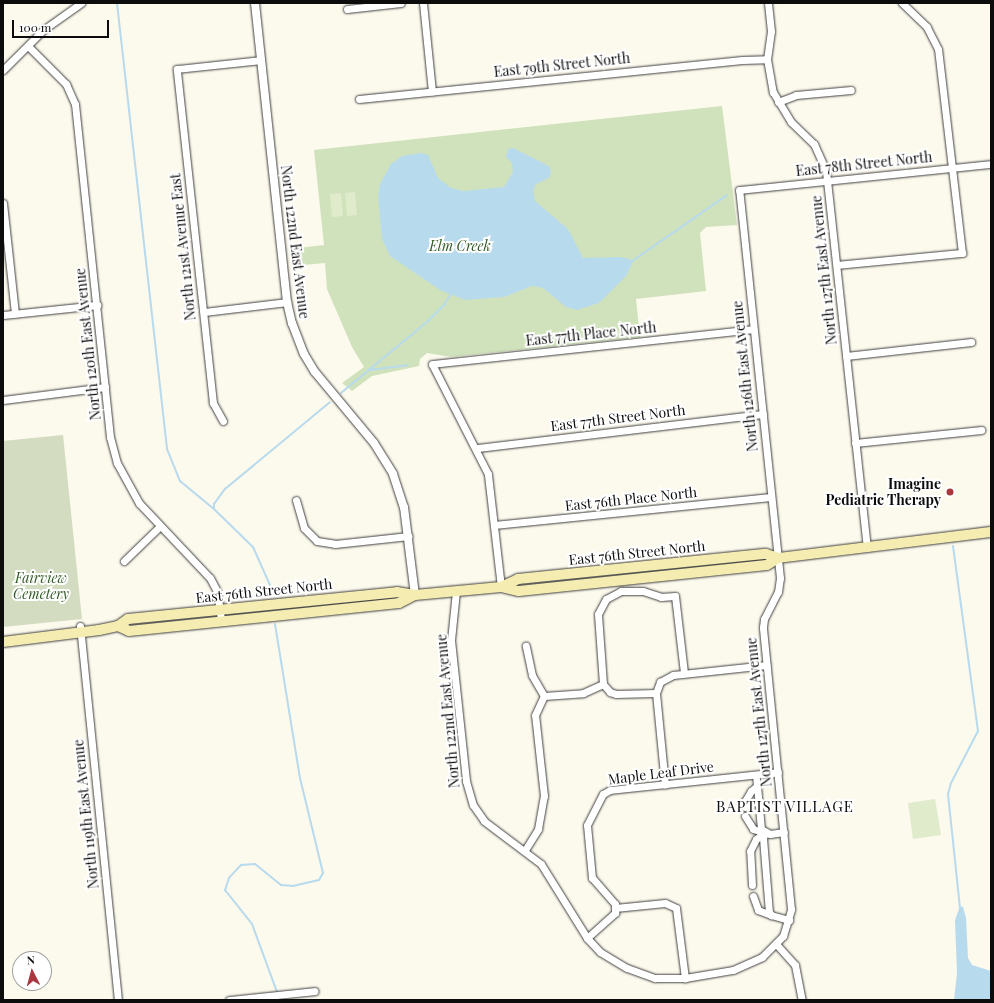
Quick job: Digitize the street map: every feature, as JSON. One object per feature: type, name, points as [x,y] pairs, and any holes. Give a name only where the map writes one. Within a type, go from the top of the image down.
[{"type":"main road","name":"East 76th Street North","points":[[118,626],[128,619],[397,592],[415,595],[501,587],[519,591],[765,565],[778,558],[991,532]]},
{"type":"main road","name":"East 76th Street North","points":[[3,642],[81,629],[118,626],[130,631],[399,603],[415,595]]},
{"type":"street","points":[[3,70],[58,18],[81,3]]},
{"type":"street","name":"North 122nd East Avenue","points":[[255,3],[287,302],[296,338],[312,366],[374,444],[393,474],[404,507],[409,536],[415,595]]},
{"type":"street","points":[[346,9],[401,3]]},
{"type":"street","points":[[423,3],[432,92]]},
{"type":"street","points":[[837,266],[962,253],[938,49],[931,33],[902,3]]},
{"type":"street","name":"North 127th East Avenue","points":[[768,5],[771,31],[767,59],[771,83],[778,102],[791,122],[819,151],[828,181],[867,548]]},
{"type":"street","name":"North 120th East Avenue","points":[[28,46],[66,84],[75,104],[110,437],[117,463],[133,495],[160,526],[210,578],[217,591],[221,621]]},
{"type":"street","name":"East 79th Street North","points":[[359,99],[742,60],[767,59]]},
{"type":"street","name":"North 121st Avenue East","points":[[223,421],[213,403],[177,69],[261,60]]},
{"type":"street","points":[[778,102],[796,95],[851,90]]},
{"type":"street","name":"East 78th Street North","points":[[739,190],[991,164]]},
{"type":"street","name":"North 126th East Avenue","points":[[739,190],[778,558]]},
{"type":"street","points":[[3,203],[4,232],[15,313]]},
{"type":"street","points":[[204,312],[287,302]]},
{"type":"street","points":[[3,315],[97,305]]},
{"type":"street","name":"East 77th Place North","points":[[477,448],[432,364],[753,329]]},
{"type":"street","points":[[846,356],[971,342]]},
{"type":"street","points":[[3,400],[105,387]]},
{"type":"street","name":"East 77th Street North","points":[[477,448],[763,414]]},
{"type":"street","points":[[855,443],[981,430]]},
{"type":"street","points":[[477,448],[488,474],[501,587]]},
{"type":"street","name":"East 76th Place North","points":[[494,525],[771,497]]},
{"type":"street","points":[[296,500],[304,528],[317,541],[335,544],[409,536]]},
{"type":"street","points":[[124,561],[160,526]]},
{"type":"street","name":"North 127th East Avenue","points":[[777,945],[789,920],[791,897],[763,627],[764,619],[775,600],[780,585],[778,558]]},
{"type":"street","name":"North 122nd East Avenue","points":[[456,591],[452,640],[468,789],[473,806],[484,821],[525,850],[550,875],[570,913],[587,938],[600,952],[632,971],[656,978],[685,978],[712,975],[753,964],[777,945]]},
{"type":"street","points":[[656,693],[616,694],[610,692],[603,684],[597,623],[602,605],[611,595],[621,591],[643,591],[661,596],[675,596],[684,673]]},
{"type":"street","name":"North 119th East Avenue","points":[[81,629],[118,1000]]},
{"type":"street","points":[[526,646],[532,675],[544,696]]},
{"type":"street","points":[[664,785],[656,693],[660,682],[666,677],[684,673],[766,665]]},
{"type":"street","points":[[544,696],[583,693],[603,684]]},
{"type":"street","points":[[525,850],[538,829],[542,814],[544,796],[535,716],[544,696]]},
{"type":"street","name":"Maple Leaf Drive","points":[[615,908],[615,904],[592,878],[587,825],[590,816],[607,791],[778,772]]},
{"type":"street","points":[[756,775],[761,829],[765,833]]},
{"type":"street","points":[[744,807],[744,801],[757,786]]},
{"type":"street","points":[[746,816],[753,829],[765,833],[784,832]]},
{"type":"street","points":[[752,885],[750,851],[756,839],[765,833]]},
{"type":"street","points":[[765,833],[762,838],[771,915]]},
{"type":"street","points":[[753,896],[758,910],[789,920]]},
{"type":"street","points":[[587,938],[615,913],[615,908],[665,903],[676,908],[685,978]]},
{"type":"street","points":[[777,945],[795,965],[802,1000]]},
{"type":"street","points":[[229,1000],[315,991]]},
{"type":"green space","name":"Elm Creek","points":[[722,106],[737,225],[706,227],[700,233],[706,291],[636,299],[640,337],[451,357],[427,353],[420,359],[419,366],[372,376],[352,391],[342,383],[364,367],[352,347],[327,289],[325,263],[292,266],[289,249],[324,245],[314,150]]},
{"type":"green space","points":[[355,192],[357,215],[347,216],[345,193]]},
{"type":"green space","points":[[341,193],[343,216],[332,217],[330,194]]},
{"type":"green space","name":"Fairview Cemetery","points":[[63,435],[82,619],[3,627],[3,441]]},
{"type":"green space","points":[[935,799],[941,835],[913,839],[908,803]]},
{"type":"water","points":[[513,148],[549,166],[551,172],[549,178],[536,184],[533,191],[535,201],[568,229],[583,258],[620,257],[630,259],[633,262],[626,276],[599,303],[577,310],[566,307],[543,288],[532,286],[504,297],[465,300],[440,290],[390,256],[382,239],[378,196],[380,184],[391,164],[402,156],[421,153],[428,155],[438,178],[451,188],[464,191],[504,187],[513,172],[512,163],[506,157],[508,149]]},
{"type":"water","points":[[960,906],[963,907],[966,918],[968,958],[972,965],[991,971],[991,1000],[954,1000],[957,973],[955,920]]},
{"type":"waterway","points":[[117,3],[167,449],[180,481],[214,509],[253,547],[270,585],[271,594]]},
{"type":"waterway","points":[[631,262],[727,195]]},
{"type":"waterway","points":[[341,393],[428,321],[444,305],[451,294]]},
{"type":"waterway","points":[[369,370],[408,365]]},
{"type":"waterway","points":[[214,509],[214,504],[225,489],[330,402]]},
{"type":"waterway","points":[[953,546],[978,731],[951,783],[948,794],[960,908]]},
{"type":"waterway","points":[[275,624],[300,778],[323,873],[319,880],[294,886],[281,885],[255,864],[241,865],[229,878],[225,890],[252,924],[277,992]]},
{"type":"place","name":"Imagine Pediatric Therapy","points":[[950,492]]},
{"type":"district","name":"BAPTIST VILLAGE","points":[[785,807]]}]
